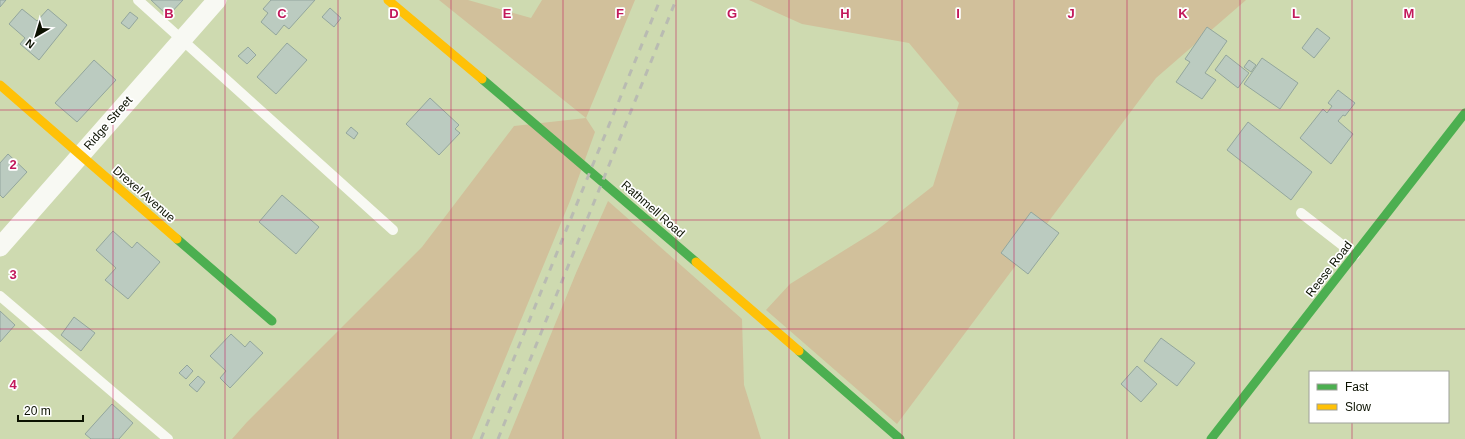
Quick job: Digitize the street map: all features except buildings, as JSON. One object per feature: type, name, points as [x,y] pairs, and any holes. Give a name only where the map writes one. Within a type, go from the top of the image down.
[{"type":"street","name":"Ridge Street","points":[[0,247],[217,0]]},
{"type":"street","name":"Rathmell Road","points":[[388,0],[601,180],[900,439]]},
{"type":"street","name":"Drexel Avenue","points":[[0,85],[272,321]]},
{"type":"street","name":"Reese Road","points":[[1212,439],[1465,113]]},
{"type":"lane","points":[[138,0],[393,230]]},
{"type":"lane","points":[[1301,213],[1355,255]]},
{"type":"lane","points":[[0,296],[168,439]]},
{"type":"shaded area","points":[[439,0],[468,0],[531,18],[542,0],[635,0],[586,118]]},
{"type":"shaded area","points":[[749,0],[1246,0],[1156,78],[897,424],[766,310],[790,284],[877,230],[933,186],[959,103],[909,43],[802,24]]},
{"type":"shaded area","points":[[586,118],[595,132],[570,201],[472,439],[232,439],[247,422],[422,247],[514,126]]},
{"type":"shaded area","points":[[608,201],[742,319],[744,385],[761,439],[508,439],[576,273]]},
{"type":"railway","points":[[481,439],[660,0]]},
{"type":"railway","points":[[498,439],[676,0]]},
{"type":"traffic: fast","points":[[482,79],[696,262]]},
{"type":"traffic: fast","points":[[1211,439],[1465,113]]},
{"type":"traffic: fast","points":[[177,239],[272,321]]},
{"type":"traffic: fast","points":[[799,351],[900,439]]},
{"type":"traffic: slow","points":[[388,0],[482,79]]},
{"type":"traffic: slow","points":[[0,85],[177,239]]},
{"type":"traffic: slow","points":[[696,262],[799,351]]}]
